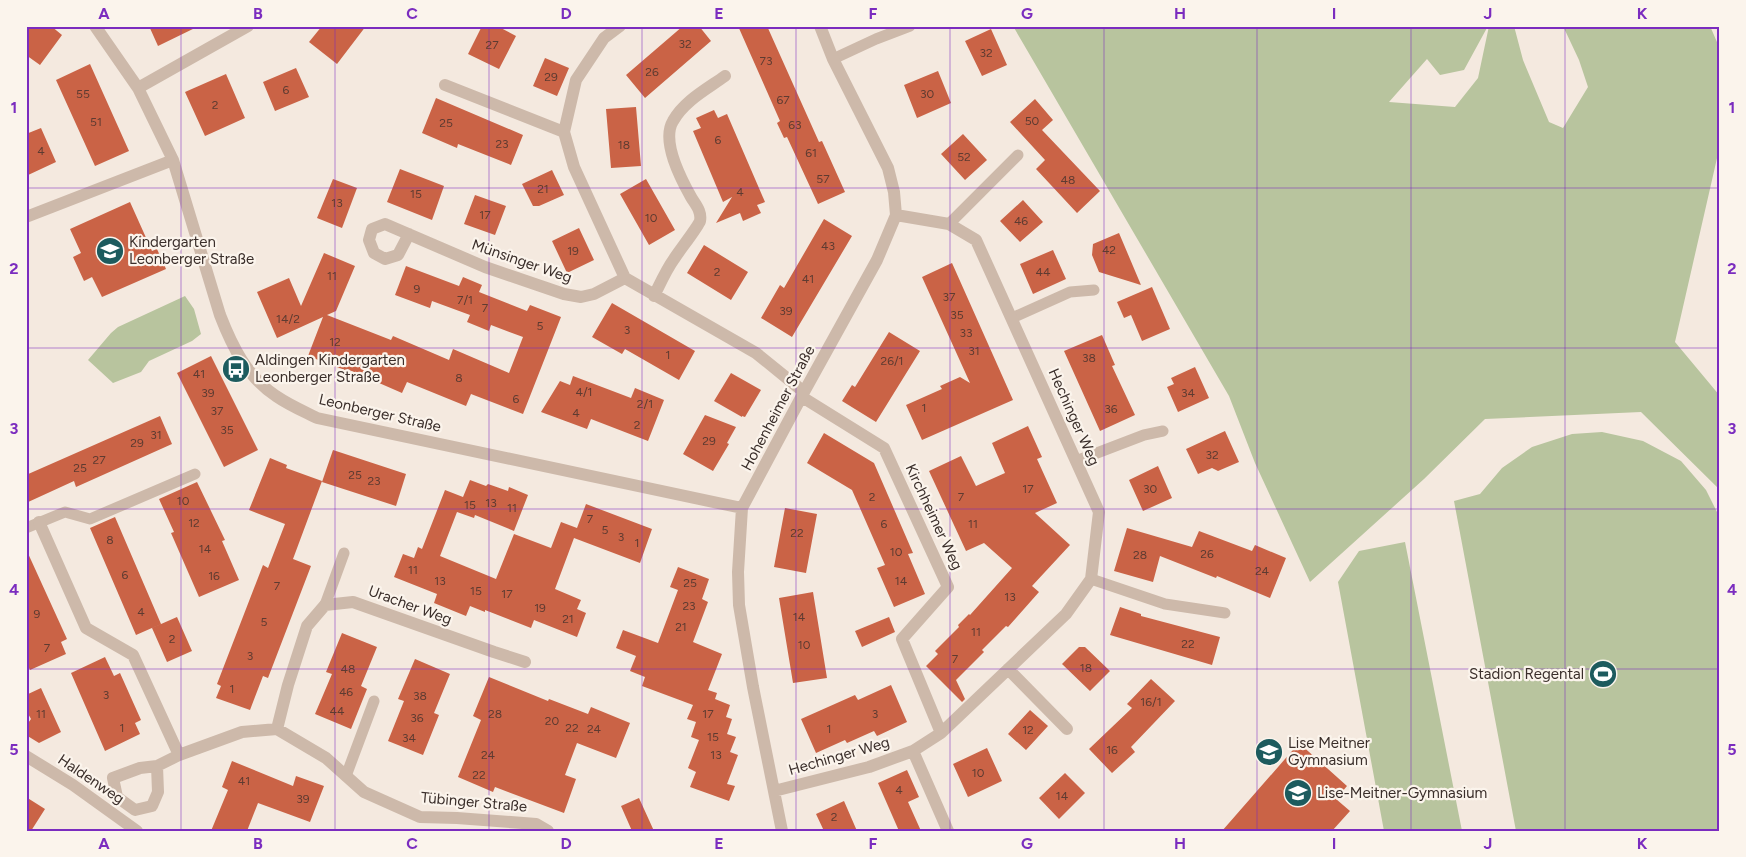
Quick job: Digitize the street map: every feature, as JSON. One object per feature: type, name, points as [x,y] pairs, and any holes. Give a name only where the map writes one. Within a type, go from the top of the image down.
[{"type":"street","name":"Leonberger Straße","points":[[95,26],[138,88],[173,160],[220,315],[239,358],[250,372],[274,395],[287,404],[317,418],[742,508]]},
{"type":"street","points":[[138,88],[248,26]]},
{"type":"street","points":[[620,26],[604,38],[576,80],[564,132],[574,167],[625,278],[756,353],[803,395]]},
{"type":"street","name":"Hohenheimer Straße","points":[[782,831],[739,605],[738,572],[742,508],[878,260],[896,215],[894,192],[888,168],[833,59],[820,26]]},
{"type":"street","points":[[654,296],[672,261],[700,221],[699,208],[680,177],[672,157],[670,140],[672,122],[689,102],[725,76]]},
{"type":"street","points":[[445,85],[564,132]]},
{"type":"street","points":[[26,217],[173,160]]},
{"type":"street","name":"Hechinger Weg","points":[[774,791],[869,767],[913,751],[941,733],[1066,614],[1091,579],[1099,512],[976,240],[949,224],[896,215]]},
{"type":"street","name":"Münsinger Weg","points":[[409,234],[485,267],[564,294],[581,297],[594,294],[625,278]]},
{"type":"street","name":"Kirchheimer Weg","points":[[803,395],[884,448],[948,587],[902,639],[941,733]]},
{"type":"street","points":[[39,522],[86,628],[133,655],[179,755]]},
{"type":"street","name":"Uracher Weg","points":[[325,605],[353,602],[526,662]]},
{"type":"street","points":[[158,766],[179,755],[242,732],[277,729],[307,626],[325,605]]},
{"type":"street","points":[[1008,670],[1067,729]]},
{"type":"street","name":"Tübinger Straße","points":[[277,729],[326,758],[364,792],[420,817],[536,824],[548,831]]},
{"type":"street","name":"Hechinger Weg","points":[[913,751],[948,831]]},
{"type":"street","name":"Haldenweg","points":[[26,756],[137,831]]},
{"type":"lane","points":[[833,59],[910,26]]},
{"type":"lane","points":[[949,224],[1018,155]]},
{"type":"lane","points":[[1012,318],[1070,292],[1094,290]]},
{"type":"lane","points":[[1076,461],[1144,434],[1163,431]]},
{"type":"lane","points":[[26,528],[65,512],[90,519],[195,474]]},
{"type":"lane","points":[[325,605],[344,553]]},
{"type":"lane","points":[[1091,579],[1165,604],[1225,613]]},
{"type":"lane","points":[[346,776],[374,701]]},
{"type":"green space","points":[[1013,26],[1488,26],[1464,70],[1440,75],[1427,59],[1389,102],[1455,107],[1478,78],[1489,26],[1514,26],[1523,60],[1549,122],[1563,128],[1588,87],[1579,60],[1563,26],[1710,26],[1720,49],[1720,145],[1675,342],[1720,396],[1720,490],[1641,412],[1485,419],[1424,479],[1310,582],[1255,463],[1229,396]]},
{"type":"green space","points":[[185,296],[194,309],[201,334],[192,341],[149,361],[141,372],[113,383],[88,360],[118,327]]},
{"type":"green space","name":"Stadion Regental","points":[[1602,432],[1643,441],[1681,461],[1706,490],[1720,518],[1720,831],[1516,831],[1454,501],[1480,494],[1502,468],[1532,447],[1572,434]]},
{"type":"green space","points":[[1405,542],[1462,831],[1384,831],[1338,582],[1359,551]]},
{"type":"building","points":[[26,26],[51,26],[62,35],[40,65],[26,55]]},
{"type":"building","points":[[149,26],[199,26],[158,46]]},
{"type":"building","points":[[322,26],[366,26],[337,64],[309,42]]},
{"type":"building","points":[[482,26],[497,26],[516,36],[499,69],[468,54]]},
{"type":"building","points":[[683,26],[699,26],[711,41],[645,98],[626,75]]},
{"type":"building","points":[[738,26],[767,26],[819,142],[822,141],[845,192],[818,204],[787,137],[784,138],[777,123],[780,121]]},
{"type":"building","points":[[991,29],[1007,65],[982,76],[965,41]]},
{"type":"building","points":[[545,58],[569,68],[557,96],[533,86]]},
{"type":"building","points":[[90,64],[129,151],[95,166],[56,80]]},
{"type":"building","points":[[296,68],[309,97],[275,111],[263,82]]},
{"type":"building","points":[[938,71],[951,103],[917,118],[904,85]]},
{"type":"building","points":[[226,74],[245,118],[205,136],[185,92]]},
{"type":"building","points":[[436,98],[523,135],[511,165],[458,144],[457,148],[422,133]]},
{"type":"building","points":[[1035,99],[1053,120],[1042,130],[1100,191],[1077,213],[1036,169],[1045,160],[1010,122]]},
{"type":"building","points":[[636,107],[641,166],[611,168],[606,109]]},
{"type":"building","points":[[714,110],[718,118],[727,114],[765,202],[757,205],[761,213],[743,221],[740,213],[716,223],[732,197],[723,202],[693,131],[701,128],[696,118]]},
{"type":"building","points":[[41,128],[56,162],[26,176],[26,134]]},
{"type":"building","points":[[963,134],[987,160],[965,180],[941,154]]},
{"type":"building","points":[[400,169],[444,186],[432,220],[387,202]]},
{"type":"building","points":[[552,170],[564,195],[539,206],[533,206],[522,184]]},
{"type":"building","points":[[333,179],[357,188],[342,228],[317,218]]},
{"type":"building","points":[[646,179],[675,230],[649,245],[620,194]]},
{"type":"building","points":[[475,195],[506,206],[495,235],[464,224]]},
{"type":"building","points":[[1023,200],[1043,222],[1020,242],[1000,221]]},
{"type":"building","name":"Kindergarten Leonberger Straße","points":[[130,202],[152,251],[157,249],[166,269],[102,297],[92,277],[84,281],[73,257],[81,253],[70,229]]},
{"type":"building","points":[[824,219],[852,236],[792,337],[761,318],[780,285],[784,288]]},
{"type":"building","points":[[579,228],[594,260],[567,273],[552,241]]},
{"type":"building","points":[[1119,233],[1141,285],[1099,272],[1092,255],[1093,244]]},
{"type":"building","points":[[704,245],[748,272],[731,300],[687,273]]},
{"type":"building","points":[[1053,250],[1066,279],[1033,294],[1020,264]]},
{"type":"building","points":[[324,253],[355,266],[336,311],[327,315],[391,340],[393,336],[449,360],[453,349],[509,373],[523,337],[491,325],[489,331],[467,322],[470,315],[432,301],[430,308],[395,295],[406,266],[459,286],[463,277],[482,285],[479,292],[527,311],[530,305],[561,317],[523,414],[471,394],[466,406],[407,382],[402,393],[347,369],[347,371],[308,356],[323,317],[277,338],[257,292],[289,278],[301,306]]},
{"type":"building","points":[[952,263],[1013,400],[922,440],[906,405],[942,389],[940,386],[960,377],[970,383],[922,277]]},
{"type":"building","points":[[1152,287],[1170,329],[1142,341],[1131,315],[1124,318],[1117,302]]},
{"type":"building","points":[[612,303],[695,351],[679,380],[625,349],[622,354],[592,337]]},
{"type":"building","points":[[889,332],[920,351],[876,422],[842,401],[852,385],[855,387]]},
{"type":"building","points":[[1102,335],[1115,365],[1112,366],[1135,415],[1100,431],[1064,351]]},
{"type":"building","points":[[211,356],[258,450],[224,467],[177,373]]},
{"type":"building","points":[[1195,367],[1209,398],[1178,412],[1167,387],[1174,384],[1171,378]]},
{"type":"building","points":[[731,373],[761,390],[745,417],[714,401]]},
{"type":"building","points":[[573,376],[631,398],[635,388],[664,400],[648,441],[591,419],[587,429],[541,412],[560,381],[570,385]]},
{"type":"building","points":[[705,415],[736,427],[727,443],[729,444],[713,471],[683,454]]},
{"type":"building","points":[[160,416],[172,444],[76,487],[74,481],[26,503],[26,475]]},
{"type":"building","points":[[1028,426],[1042,457],[1037,459],[1057,503],[1035,513],[1070,545],[1032,586],[1039,592],[1008,627],[1006,626],[982,650],[984,652],[956,680],[965,699],[962,702],[926,666],[938,654],[935,651],[1012,568],[984,543],[966,551],[929,471],[961,456],[976,486],[1005,473],[992,443]]},
{"type":"building","points":[[1225,431],[1239,462],[1218,471],[1212,468],[1198,474],[1186,449]]},
{"type":"building","points":[[824,433],[874,463],[913,553],[908,554],[925,594],[894,607],[877,568],[885,565],[852,490],[807,463]]},
{"type":"building","points":[[333,450],[406,474],[396,506],[322,482]]},
{"type":"building","points":[[270,458],[287,465],[286,468],[322,481],[293,559],[311,566],[268,678],[263,676],[250,710],[216,698],[221,686],[217,684],[263,565],[268,568],[285,524],[249,510]]},
{"type":"building","points":[[1158,466],[1172,498],[1143,511],[1129,480]]},
{"type":"building","points":[[470,480],[508,491],[509,487],[528,495],[514,531],[475,515],[474,518],[457,512],[440,556],[496,579],[514,534],[551,548],[561,522],[577,528],[586,504],[652,529],[640,563],[574,538],[555,589],[581,600],[577,609],[586,613],[577,637],[534,620],[531,628],[470,606],[466,616],[434,603],[437,594],[394,577],[403,554],[414,558],[418,547],[422,549],[445,490],[463,497]]},
{"type":"building","points":[[197,482],[225,540],[222,541],[239,580],[199,597],[171,533],[174,532],[159,499]]},
{"type":"building","points":[[785,508],[817,514],[806,573],[774,567]]},
{"type":"building","points":[[115,517],[161,624],[136,635],[90,528]]},
{"type":"building","points":[[1127,528],[1192,547],[1199,531],[1252,551],[1255,545],[1286,558],[1270,598],[1217,576],[1216,578],[1160,556],[1153,582],[1114,571]]},
{"type":"building","points":[[26,549],[67,639],[61,642],[66,654],[30,670],[26,662]]},
{"type":"building","points":[[678,567],[709,579],[702,599],[708,602],[693,642],[722,654],[708,690],[717,693],[715,699],[730,705],[726,717],[732,719],[727,734],[736,737],[730,752],[738,755],[727,784],[735,786],[729,801],[690,787],[696,772],[688,768],[699,740],[691,737],[696,722],[687,719],[693,705],[642,686],[645,677],[630,671],[636,656],[616,648],[623,630],[658,643],[678,590],[670,587]]},
{"type":"building","points":[[813,592],[827,678],[793,683],[779,598]]},
{"type":"building","points":[[1120,607],[1141,614],[1141,616],[1220,637],[1212,665],[1110,635]]},
{"type":"building","points":[[177,617],[192,651],[167,662],[152,628]]},
{"type":"building","points":[[889,617],[895,632],[862,647],[855,631]]},
{"type":"building","points":[[342,633],[377,647],[361,686],[367,689],[351,729],[315,714],[332,674],[326,672]]},
{"type":"building","points":[[1079,647],[1085,647],[1110,671],[1090,691],[1062,664]]},
{"type":"building","points":[[105,657],[114,676],[120,673],[141,720],[135,723],[140,734],[105,751],[71,673]]},
{"type":"building","points":[[415,659],[450,674],[434,713],[439,715],[423,755],[388,741],[404,701],[398,699]]},
{"type":"building","points":[[489,677],[548,701],[549,699],[588,714],[591,707],[630,723],[616,758],[577,743],[565,775],[576,779],[564,813],[495,787],[493,792],[458,777],[481,720],[473,716]]},
{"type":"building","points":[[1151,679],[1175,701],[1131,747],[1135,752],[1112,773],[1089,749],[1132,708],[1127,704]]},
{"type":"building","points":[[891,685],[907,722],[877,736],[874,731],[847,743],[845,740],[816,753],[801,719],[855,695],[858,700]]},
{"type":"building","points":[[41,688],[61,732],[39,743],[26,735],[26,726],[31,719],[26,710],[26,695]]},
{"type":"building","points":[[1030,710],[1048,726],[1026,750],[1008,734]]},
{"type":"building","name":"Lise-Meitner-Gymnasium","points":[[1299,743],[1347,786],[1336,799],[1350,811],[1332,831],[1222,831]]},
{"type":"building","points":[[987,748],[1002,781],[968,797],[953,764]]},
{"type":"building","points":[[232,761],[293,786],[296,776],[324,786],[310,822],[258,803],[247,831],[211,831],[228,790],[222,787]]},
{"type":"building","points":[[907,770],[919,797],[908,802],[921,831],[899,831],[878,783]]},
{"type":"building","points":[[1065,773],[1085,793],[1059,819],[1039,798]]},
{"type":"building","points":[[26,797],[45,809],[31,831],[26,831]]},
{"type":"building","points":[[639,798],[654,831],[632,831],[621,806]]},
{"type":"building","points":[[844,801],[857,831],[824,831],[816,814]]},
{"type":"place","name":"Kindergarten Leonberger Straße","points":[[110,251]]},
{"type":"place","name":"Aldingen Kindergarten Leonberger Straße","points":[[236,369]]},
{"type":"place","name":"Stadion Regental","points":[[1603,674]]},
{"type":"place","name":"Lise Meitner Gymnasium","points":[[1269,752]]},
{"type":"place","name":"Lise-Meitner-Gymnasium","points":[[1298,793]]}]
